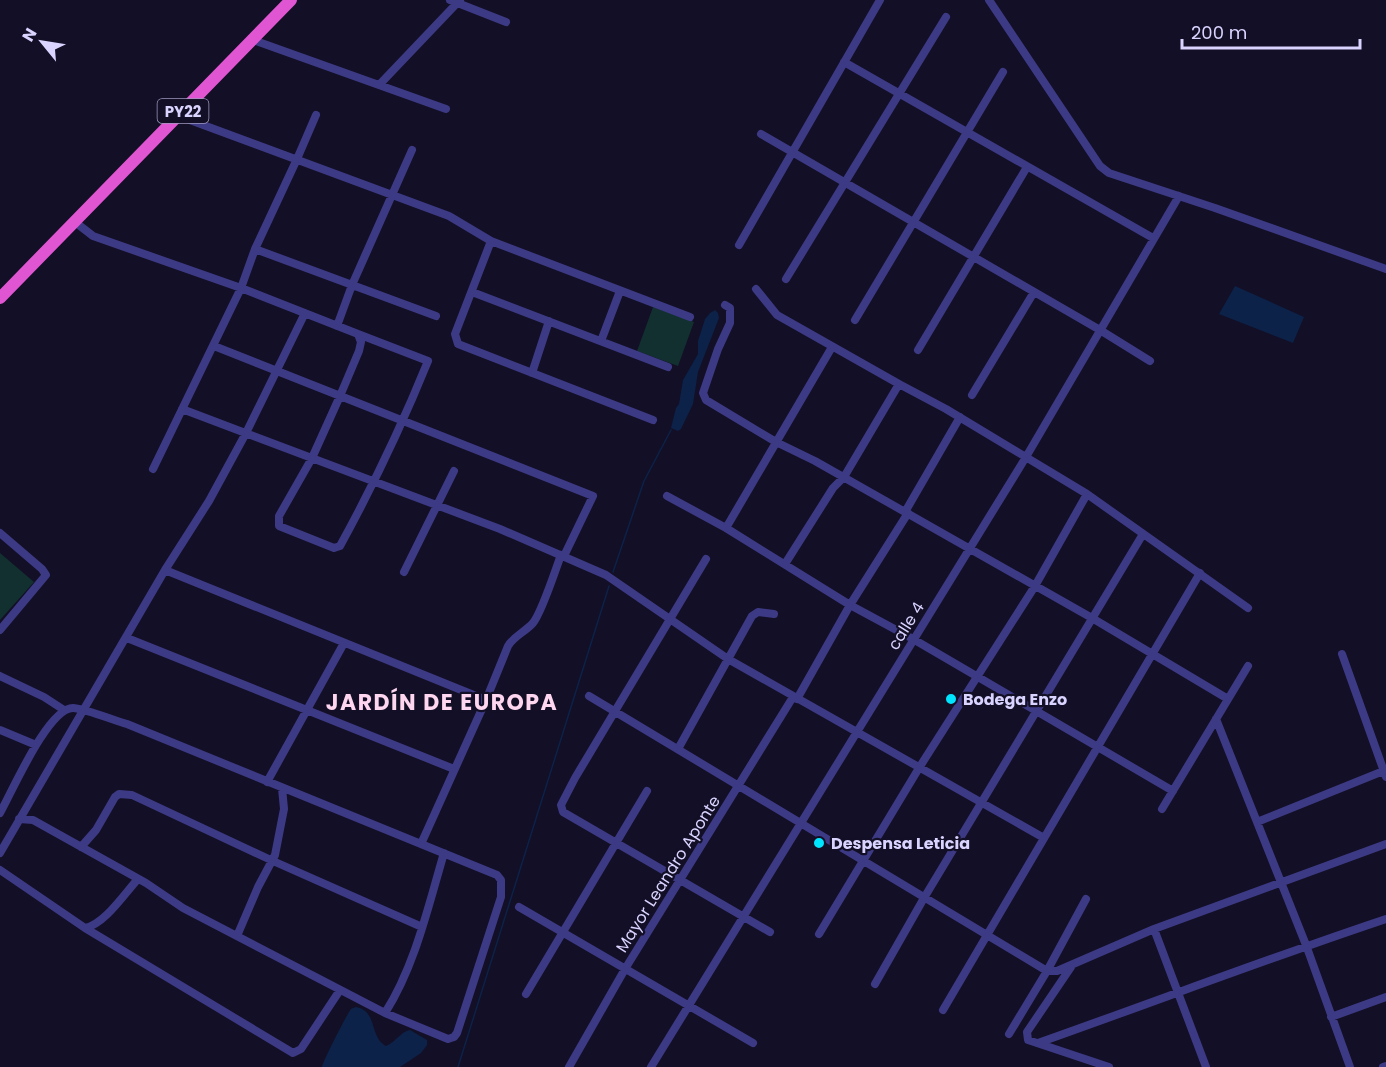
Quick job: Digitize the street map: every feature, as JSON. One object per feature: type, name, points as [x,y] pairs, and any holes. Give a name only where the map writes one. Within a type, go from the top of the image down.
[{"type":"highway","name":"PY22","points":[[0,298],[291,0]]},
{"type":"street","points":[[739,244],[880,0]]},
{"type":"street","points":[[988,0],[1100,166],[1109,173],[1386,269]]},
{"type":"street","points":[[380,84],[455,1],[506,22]]},
{"type":"street","points":[[786,279],[946,17]]},
{"type":"street","points":[[253,40],[446,109]]},
{"type":"street","points":[[844,62],[1153,238]]},
{"type":"street","points":[[855,320],[1003,72]]},
{"type":"street","points":[[153,469],[241,288],[255,249],[316,115]]},
{"type":"street","points":[[179,116],[449,216],[491,241],[690,317]]},
{"type":"street","points":[[761,134],[1150,361]]},
{"type":"street","points":[[337,326],[352,285],[412,150]]},
{"type":"street","points":[[918,350],[1027,167]]},
{"type":"street","name":"calle 4","points":[[651,1067],[1026,457],[1179,196]]},
{"type":"street","points":[[75,222],[93,236],[241,288],[428,361],[405,420],[376,480],[340,546],[334,548],[279,526],[279,516],[282,507],[291,496],[312,458],[340,396],[359,351],[361,342],[358,334]]},
{"type":"street","points":[[491,241],[455,334],[458,344],[652,420]]},
{"type":"street","points":[[255,249],[436,316]]},
{"type":"street","points":[[756,289],[777,315],[960,417],[1087,494],[1248,608]]},
{"type":"street","points":[[601,341],[620,291]]},
{"type":"street","points":[[472,292],[668,367]]},
{"type":"street","points":[[972,395],[1034,292]]},
{"type":"street","points":[[725,305],[730,308],[730,323],[718,349],[703,393],[706,400],[776,442],[844,477],[1092,618],[1228,699]]},
{"type":"street","points":[[0,853],[165,570],[209,501],[246,434],[305,313]]},
{"type":"street","points":[[532,373],[549,321]]},
{"type":"street","points":[[214,346],[593,496],[534,622],[508,646],[421,844]]},
{"type":"street","points":[[726,528],[832,347]]},
{"type":"street","points":[[785,564],[833,488],[844,477],[899,384]]},
{"type":"street","points":[[182,409],[376,480],[606,575],[728,659],[1044,838]]},
{"type":"street","name":"Mayor Leandro Aponte","points":[[572,1066],[625,969],[795,698],[906,513],[960,417]]},
{"type":"street","points":[[404,572],[454,471]]},
{"type":"street","points":[[819,934],[976,676],[1035,586],[1087,494]]},
{"type":"street","points":[[667,496],[726,528],[850,605],[913,639],[1173,791]]},
{"type":"street","points":[[0,533],[46,575],[0,630]]},
{"type":"street","points":[[875,984],[924,898],[1143,534]]},
{"type":"street","points":[[706,559],[561,805],[563,812],[770,932]]},
{"type":"street","points":[[165,570],[486,700]]},
{"type":"street","points":[[943,1010],[1200,573]]},
{"type":"street","points":[[678,749],[752,616],[758,612],[774,614]]},
{"type":"street","points":[[127,638],[454,769]]},
{"type":"street","points":[[267,782],[344,643]]},
{"type":"street","points":[[1257,822],[1385,772],[1342,654]]},
{"type":"street","points":[[1162,809],[1248,666]]},
{"type":"street","points":[[0,676],[64,710]]},
{"type":"street","points":[[589,696],[1047,971],[1058,971],[1154,929],[1386,844]]},
{"type":"street","points":[[0,813],[3,801],[53,720],[64,710],[75,708],[128,724],[444,853],[496,875],[501,880],[502,887],[457,1033],[448,1039],[385,1013],[340,990],[183,908],[138,879],[33,820],[19,819]]},
{"type":"street","points":[[1216,718],[1306,945],[1350,1067]]},
{"type":"street","points":[[0,730],[36,745]]},
{"type":"street","points":[[237,936],[258,887],[273,861],[284,809],[282,788]]},
{"type":"street","points":[[526,994],[647,791]]},
{"type":"street","points":[[81,847],[96,830],[115,797],[120,794],[132,795],[422,927]]},
{"type":"street","points":[[385,1013],[398,993],[422,927],[444,853]]},
{"type":"street","points":[[0,870],[85,928],[293,1053],[301,1049],[340,990]]},
{"type":"street","points":[[85,928],[92,927],[103,918],[138,879]]},
{"type":"street","points":[[1009,1034],[1086,899]]},
{"type":"street","points":[[519,907],[753,1043]]},
{"type":"street","points":[[1038,1043],[1180,993],[1306,945],[1386,919]]},
{"type":"street","points":[[1154,929],[1206,1067]]},
{"type":"street","points":[[1072,965],[1027,1032],[1028,1040],[1109,1067]]},
{"type":"street","points":[[1331,1017],[1386,997]]},
{"type":"green space","points":[[653,307],[694,322],[678,366],[637,351]]},
{"type":"green space","points":[[0,553],[34,582],[0,620]]},
{"type":"water","points":[[1235,286],[1304,317],[1293,343],[1219,314]]},
{"type":"water","points":[[715,310],[719,318],[698,372],[693,404],[678,431],[671,428],[679,404],[683,380],[698,354],[698,341],[705,319]]},
{"type":"water","points":[[356,1007],[368,1014],[377,1037],[386,1046],[410,1030],[427,1040],[427,1045],[421,1053],[400,1067],[322,1067],[349,1012]]},
{"type":"waterway","points":[[613,572],[644,481],[671,430]]},
{"type":"waterway","points":[[458,1067],[609,586]]},
{"type":"place","name":"Bodega Enzo","points":[[951,699]]},
{"type":"place","name":"Despensa Leticia","points":[[819,843]]},
{"type":"district","name":"JARDÍN DE EUROPA","points":[[442,702]]}]
